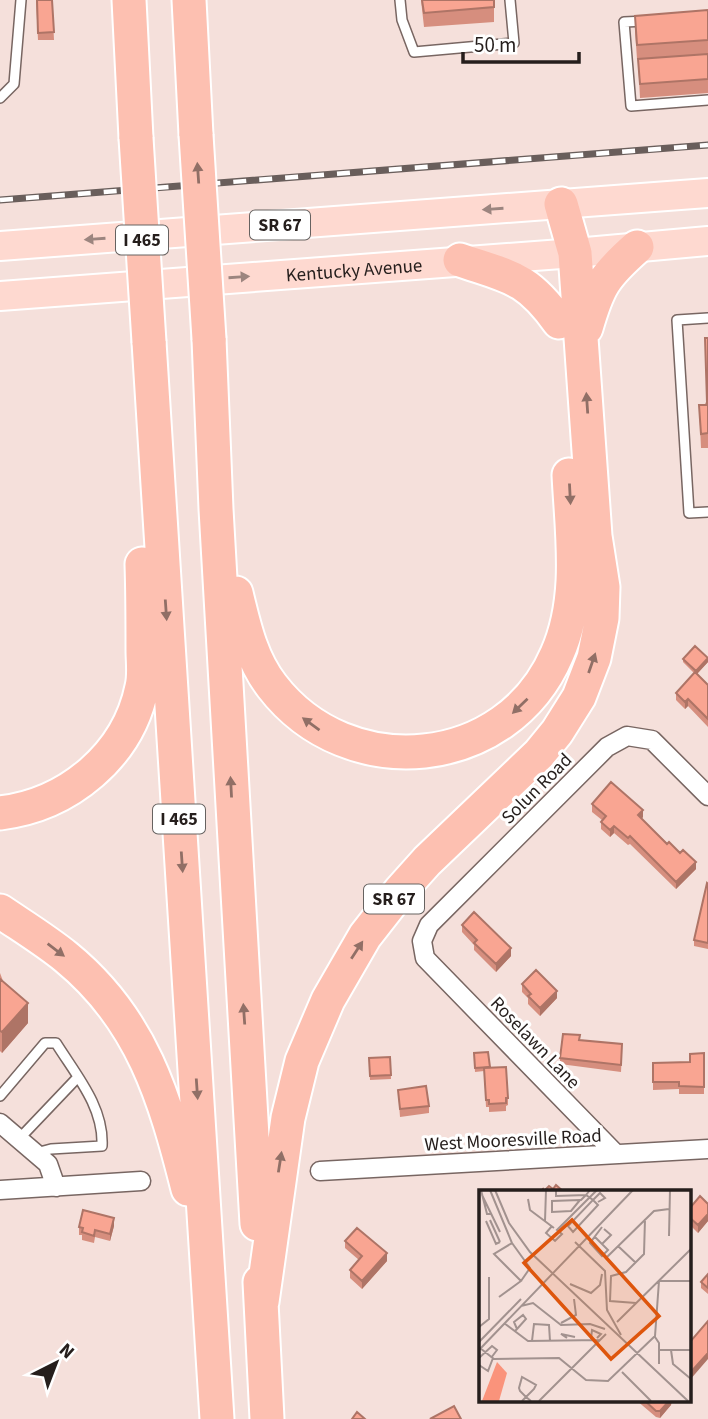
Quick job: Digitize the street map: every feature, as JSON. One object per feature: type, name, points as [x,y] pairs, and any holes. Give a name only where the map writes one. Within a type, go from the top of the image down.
[{"type":"highway","name":"I 465","points":[[129,0],[218,1419]]},
{"type":"highway","name":"I 465","points":[[188,0],[209,338],[216,509],[267,1419]]},
{"type":"highway","points":[[561,204],[565,254]]},
{"type":"highway","points":[[216,509],[244,629],[253,653],[272,687],[290,707],[311,724],[335,738],[360,747],[402,752],[443,748],[494,728],[515,711],[542,681],[556,656],[570,617],[573,591],[571,331],[615,265],[636,247]]},
{"type":"highway","name":"SR 67","points":[[262,1302],[288,1118],[302,1061],[328,1000],[365,936],[401,890],[548,744],[579,697],[594,658],[604,603],[571,331],[565,254]]},
{"type":"highway","points":[[460,260],[526,285],[571,331]]},
{"type":"highway","points":[[0,813],[38,805],[66,793],[91,775],[112,753],[137,707],[143,685],[141,402],[150,357]]},
{"type":"highway","points":[[0,911],[45,941],[86,976],[104,995],[134,1036],[166,1105],[208,1266]]},
{"type":"main road","points":[[561,204],[708,193]]},
{"type":"main road","name":"SR 67","points":[[0,246],[561,204]]},
{"type":"main road","name":"Kentucky Avenue","points":[[0,296],[708,241]]},
{"type":"street","name":"Solun Road","points":[[425,958],[422,941],[429,925],[607,747],[627,736],[652,740],[708,796]]},
{"type":"street","name":"Roselawn Lane","points":[[425,958],[616,1154]]},
{"type":"street","points":[[0,1123],[48,1164],[56,1187]]},
{"type":"street","name":"West Mooresville Road","points":[[320,1171],[708,1149]]},
{"type":"street","points":[[0,1190],[141,1181]]},
{"type":"lane","points":[[0,98],[14,84],[21,0]]},
{"type":"lane","points":[[400,0],[402,20],[414,52],[514,43],[510,0]]},
{"type":"lane","points":[[660,20],[624,22],[631,106],[708,100]]},
{"type":"lane","points":[[628,67],[641,66]]},
{"type":"lane","points":[[708,318],[677,320],[689,513],[708,512]]},
{"type":"lane","points":[[0,1096],[46,1044],[56,1044],[92,1099],[103,1132],[102,1146],[51,1149],[35,1153]]},
{"type":"lane","points":[[19,1139],[78,1077]]},
{"type":"building","points":[[37,0],[52,0],[54,32],[38,33]]},
{"type":"building","points":[[422,0],[494,0],[494,7],[424,13]]},
{"type":"building","points":[[708,10],[708,40],[637,45],[635,16]]},
{"type":"building","points":[[708,54],[708,79],[640,84],[638,59]]},
{"type":"building","points":[[705,338],[708,338],[708,433],[701,434],[699,405],[706,405],[707,402]]},
{"type":"building","points":[[695,646],[708,658],[696,671],[683,659]]},
{"type":"building","points":[[695,672],[708,685],[708,719],[688,699],[685,702],[676,693]]},
{"type":"building","points":[[611,782],[643,810],[638,815],[667,844],[669,842],[680,853],[683,850],[696,862],[676,882],[630,836],[628,838],[614,826],[610,830],[601,822],[606,816],[592,804]]},
{"type":"building","points":[[708,884],[708,943],[694,940]]},
{"type":"building","points":[[474,912],[511,948],[496,964],[474,943],[477,940],[462,925]]},
{"type":"building","points":[[536,970],[557,991],[540,1008],[528,996],[531,994],[522,984]]},
{"type":"building","points":[[0,979],[28,1003],[2,1032],[0,1031]]},
{"type":"building","points":[[563,1034],[580,1035],[579,1040],[622,1044],[621,1065],[560,1058]]},
{"type":"building","points":[[488,1052],[490,1067],[475,1068],[474,1053]]},
{"type":"building","points":[[704,1053],[704,1087],[679,1086],[679,1082],[653,1082],[653,1063],[690,1062],[690,1054]]},
{"type":"building","points":[[390,1057],[391,1075],[370,1076],[369,1058]]},
{"type":"building","points":[[506,1067],[506,1103],[489,1104],[489,1100],[486,1100],[484,1068]]},
{"type":"building","points":[[426,1086],[429,1106],[400,1109],[398,1090]]},
{"type":"building","points":[[556,1185],[562,1190],[545,1190],[549,1186],[553,1189]]},
{"type":"building","points":[[700,1196],[708,1204],[708,1214],[698,1225],[690,1218],[690,1208]]},
{"type":"building","points":[[83,1210],[114,1218],[110,1234],[95,1230],[94,1236],[82,1232],[83,1228],[79,1227]]},
{"type":"building","points":[[357,1228],[387,1253],[362,1281],[350,1270],[362,1256],[345,1241]]},
{"type":"building","points":[[708,1274],[708,1288],[701,1282]]},
{"type":"building","points":[[708,1321],[708,1353],[690,1373],[690,1342]]},
{"type":"building","points":[[646,1402],[668,1402],[660,1411],[656,1411]]},
{"type":"building","points":[[454,1406],[461,1419],[430,1419]]},
{"type":"building","points":[[357,1412],[365,1419],[352,1419]]},
{"type":"railway","points":[[0,200],[708,145]]}]
